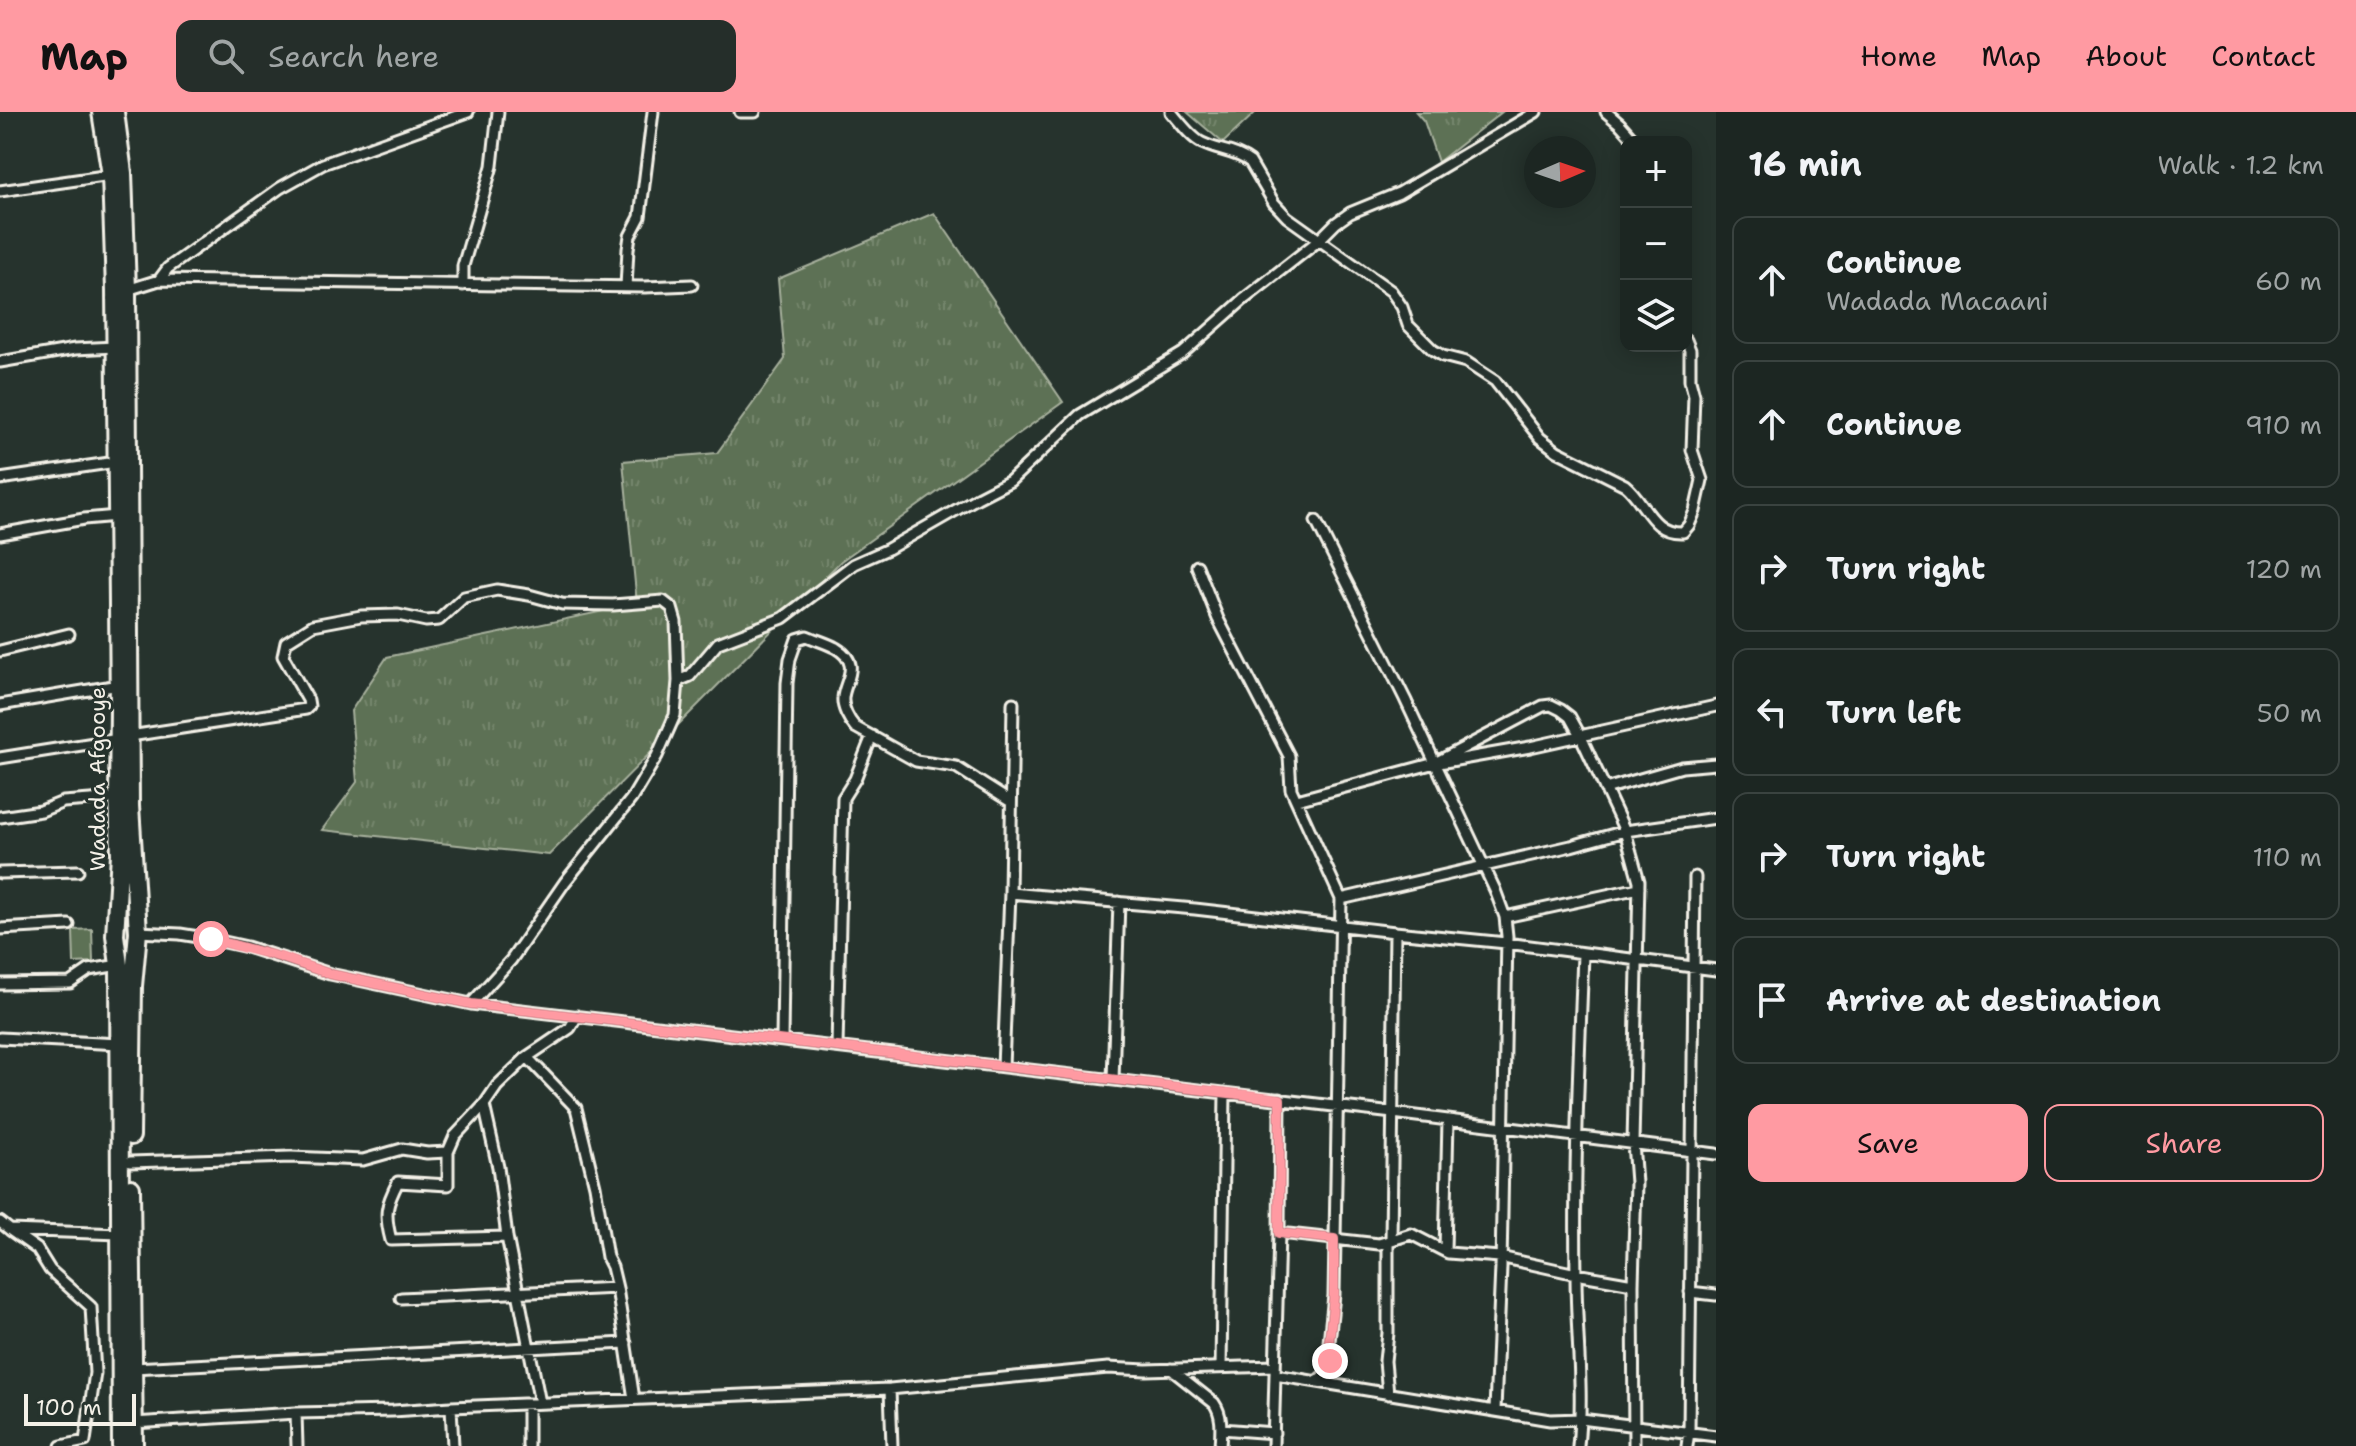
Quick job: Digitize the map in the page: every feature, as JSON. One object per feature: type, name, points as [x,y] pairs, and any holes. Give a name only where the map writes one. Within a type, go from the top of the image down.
[{"type":"highway","name":"Wadada Afgooye","points":[[101,112],[111,175],[119,685],[137,932],[130,1162],[134,1446]]},
{"type":"highway","name":"Wadada Afgooye","points":[[115,112],[123,173],[127,290],[125,738],[118,798],[120,854],[116,923],[120,1044],[121,1446]]},
{"type":"highway","points":[[116,923],[127,920],[137,932],[126,943],[116,941]]},
{"type":"street","points":[[159,280],[168,268],[280,188],[323,164],[468,112]]},
{"type":"street","points":[[463,285],[463,266],[492,166],[498,112]]},
{"type":"street","points":[[626,287],[630,236],[640,217],[653,112]]},
{"type":"street","points":[[740,112],[755,112]]},
{"type":"street","points":[[1171,112],[1195,139],[1250,162],[1274,203],[1287,217],[1391,291],[1402,307],[1408,325],[1433,350],[1466,362],[1495,381],[1540,438],[1557,451],[1625,485],[1662,529],[1673,533],[1683,532],[1689,525],[1702,480],[1692,450],[1694,395],[1690,380],[1690,352]]},
{"type":"street","points":[[678,681],[690,676],[718,643],[783,618],[854,564],[888,549],[1010,481],[1080,415],[1183,353],[1350,213],[1399,193],[1536,112]]},
{"type":"street","points":[[1606,112],[1631,136]]},
{"type":"street","points":[[0,191],[111,175]]},
{"type":"street","points":[[127,290],[159,280],[626,287],[692,285]]},
{"type":"street","points":[[0,362],[75,349],[115,347]]},
{"type":"street","points":[[0,479],[116,462]]},
{"type":"street","points":[[0,534],[117,516]]},
{"type":"street","points":[[1316,521],[1435,763],[1505,917],[1495,1410]]},
{"type":"street","points":[[1197,566],[1218,619],[1289,756],[1291,789],[1341,899],[1334,1295],[1330,1361],[1325,1374],[1316,1382]]},
{"type":"street","points":[[0,758],[306,709],[308,700],[283,656],[286,642],[313,625],[361,616],[398,615],[426,621],[439,620],[464,597],[497,590],[562,604],[613,605],[663,601],[675,613],[678,681],[675,715],[657,756],[632,798],[565,882],[511,960],[471,1004]]},
{"type":"street","points":[[0,651],[69,634]]},
{"type":"street","points":[[782,1040],[787,683],[797,639],[807,636],[842,653],[851,669],[843,699],[855,727],[916,761],[956,767],[1011,802]]},
{"type":"street","points":[[0,705],[119,685]]},
{"type":"street","points":[[1003,1067],[1013,703]]},
{"type":"street","points":[[1435,763],[1543,706],[1551,705],[1570,717],[1581,737],[1625,831],[1635,863],[1639,888],[1633,1143],[1636,1183],[1634,1446]]},
{"type":"street","points":[[1297,800],[1435,763],[1488,756],[1716,706]]},
{"type":"street","points":[[837,1047],[843,798],[855,779],[872,736]]},
{"type":"street","points":[[1605,789],[1682,767],[1716,764]]},
{"type":"street","points":[[0,817],[41,811],[63,802],[118,798]]},
{"type":"street","points":[[1341,899],[1625,831],[1716,818]]},
{"type":"street","points":[[0,873],[78,871]]},
{"type":"street","points":[[1687,1446],[1695,877]]},
{"type":"street","points":[[1505,917],[1639,888]]},
{"type":"street","points":[[1010,893],[1280,918],[1716,970]]},
{"type":"street","points":[[1113,1080],[1119,902]]},
{"type":"street","points":[[0,929],[69,925]]},
{"type":"street","points":[[137,932],[198,936],[280,957],[330,974],[471,1004],[1280,1099],[1716,1154]]},
{"type":"street","points":[[1388,1394],[1385,1361],[1395,932]]},
{"type":"street","points":[[1578,1446],[1581,1419],[1576,1274],[1576,1136],[1583,954]]},
{"type":"street","points":[[0,984],[70,983],[89,970],[119,965]]},
{"type":"street","points":[[507,1237],[391,1240],[387,1203],[398,1182],[448,1185],[448,1152],[455,1136],[497,1086],[527,1057],[570,1028],[577,1016]]},
{"type":"street","points":[[0,1038],[120,1044]]},
{"type":"street","points":[[527,1057],[576,1108],[595,1186],[607,1257],[617,1288],[634,1399]]},
{"type":"street","points":[[1221,1367],[1225,1093]]},
{"type":"street","points":[[1273,1446],[1280,1099]]},
{"type":"street","points":[[484,1105],[540,1403]]},
{"type":"street","points":[[1445,1251],[1448,1120]]},
{"type":"street","points":[[130,1162],[291,1157],[363,1160],[402,1149],[448,1152]]},
{"type":"street","points":[[0,1222],[37,1249],[50,1270],[91,1307],[95,1373],[85,1441],[61,1446]]},
{"type":"street","points":[[10,1230],[120,1234]]},
{"type":"street","points":[[1279,1233],[1379,1244],[1411,1234],[1445,1251],[1500,1257],[1633,1284]]},
{"type":"street","points":[[401,1298],[617,1288]]},
{"type":"street","points":[[1690,1292],[1716,1295]]},
{"type":"street","points":[[133,1368],[626,1343]]},
{"type":"street","points":[[133,1423],[296,1413],[890,1389],[1090,1368],[1221,1367],[1275,1371],[1316,1382],[1550,1420],[1581,1419],[1716,1436]]},
{"type":"street","points":[[1171,1369],[1214,1403],[1220,1413],[1220,1446]]},
{"type":"street","points":[[890,1389],[892,1446]]},
{"type":"street","points":[[528,1404],[528,1446]]},
{"type":"street","points":[[451,1407],[453,1446]]},
{"type":"street","points":[[296,1413],[297,1446]]},
{"type":"street","points":[[1221,1429],[1274,1433]]},
{"type":"green space","points":[[1187,112],[1256,112],[1223,143]]},
{"type":"green space","points":[[1416,112],[1502,112],[1438,162],[1424,121]]},
{"type":"green space","points":[[934,213],[1063,402],[841,561],[549,855],[322,830],[357,782],[351,711],[387,657],[637,604],[623,461],[717,453],[785,359],[778,279]]},
{"type":"green space","points":[[92,929],[93,962],[74,963],[73,930]]},
{"type":"route","points":[[211,939],[247,947],[330,974],[471,1004],[1280,1099],[1279,1233],[1334,1239],[1330,1361]]}]
